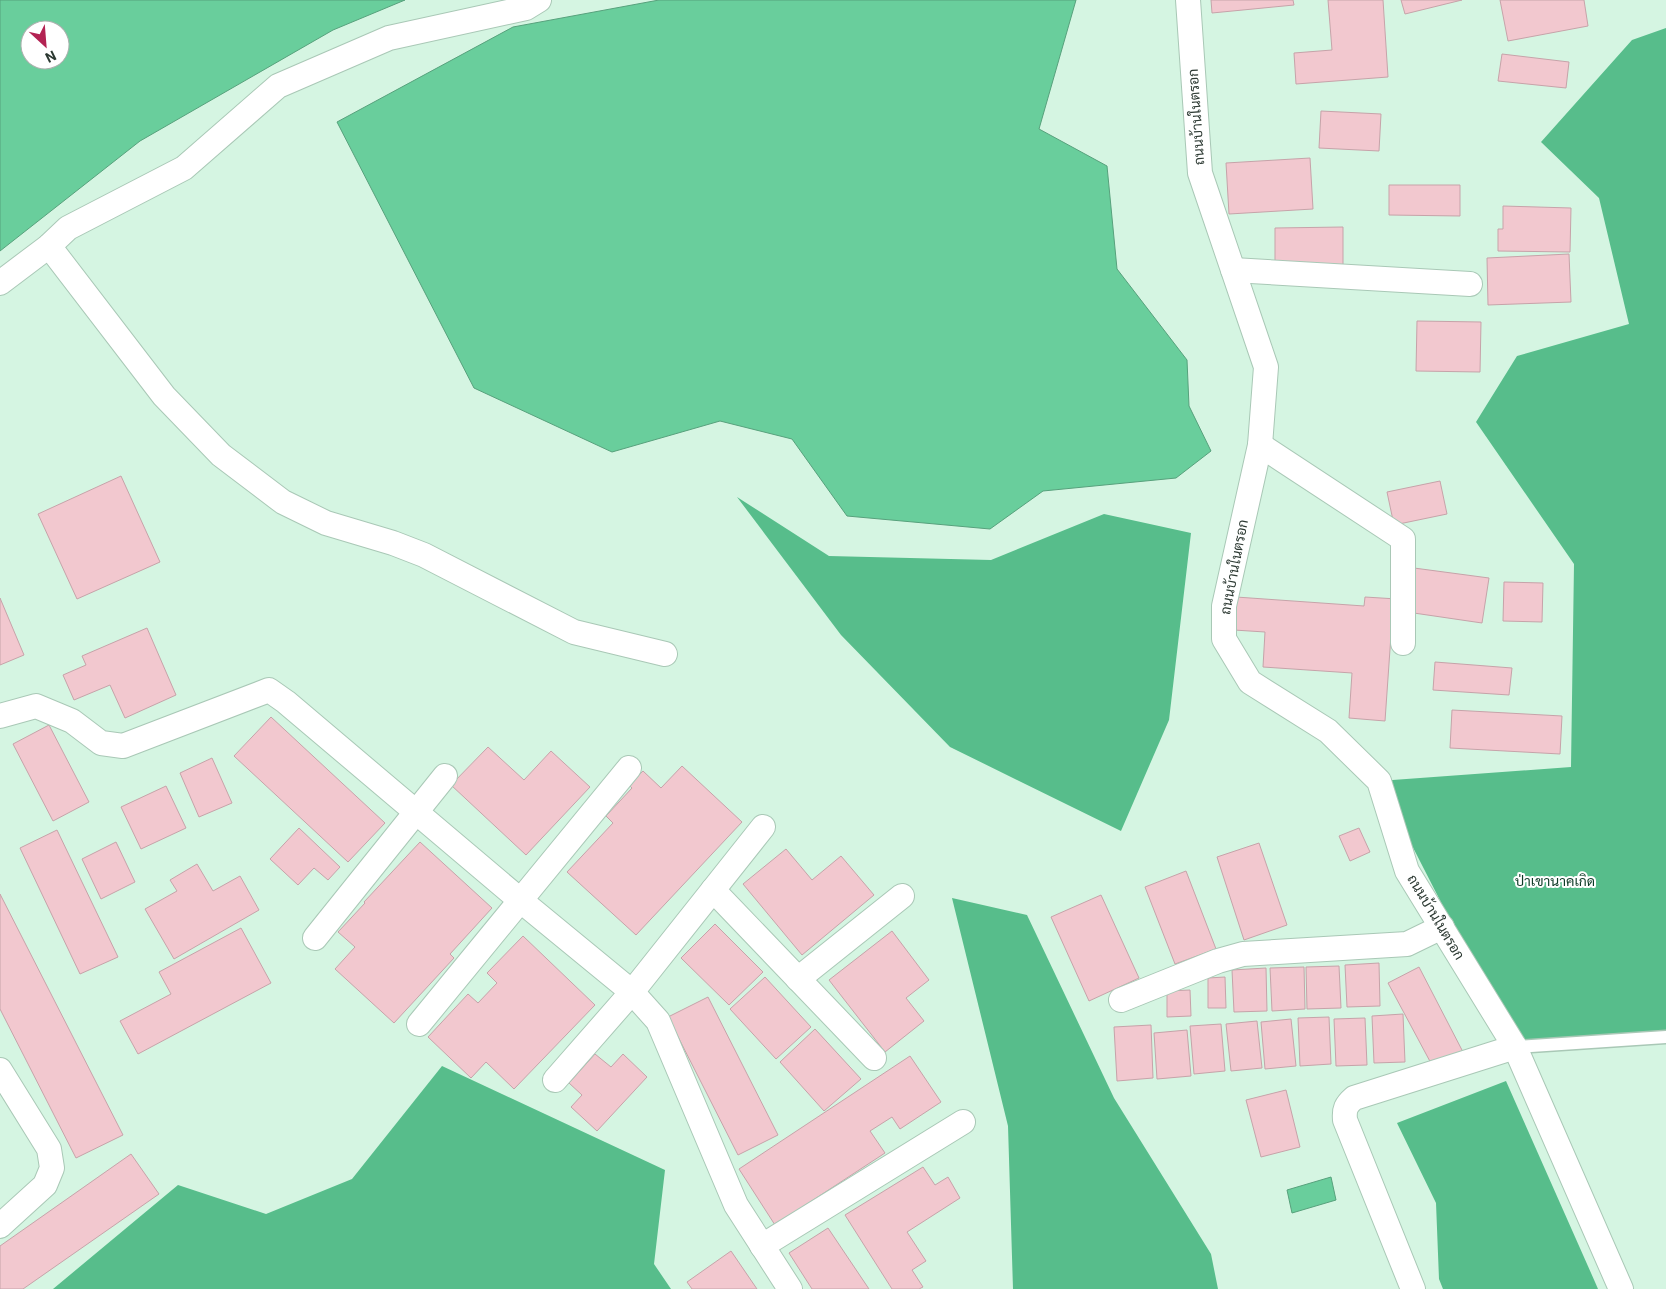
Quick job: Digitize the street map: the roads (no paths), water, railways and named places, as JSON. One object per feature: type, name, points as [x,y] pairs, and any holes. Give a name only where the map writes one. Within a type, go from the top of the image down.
[{"type":"street","points":[[0,283],[68,228],[184,168],[278,86],[389,38],[526,8],[539,0]]},
{"type":"street","name":"ถนนบ้านในตรอก","points":[[1188,0],[1200,173],[1266,367],[1260,444],[1224,606],[1224,639],[1250,682],[1328,731],[1379,781],[1407,871],[1515,1047],[1621,1289]]},
{"type":"street","points":[[48,246],[164,396],[222,455],[283,502],[326,523],[424,554],[574,632],[665,654]]},
{"type":"street","points":[[1233,270],[1470,284]]},
{"type":"street","points":[[1260,444],[1403,538],[1403,644]]},
{"type":"street","points":[[0,716],[36,706],[72,721],[101,743],[124,746],[269,690],[286,702],[632,992],[658,1021],[736,1206],[790,1289]]},
{"type":"street","points":[[419,1024],[629,768]]},
{"type":"street","points":[[315,938],[445,776]]},
{"type":"street","points":[[555,1080],[632,992],[763,827]]},
{"type":"street","points":[[713,890],[874,1058]]},
{"type":"street","points":[[798,978],[902,896]]},
{"type":"street","points":[[1121,1000],[1218,961],[1244,954],[1407,944],[1442,927]]},
{"type":"street","points":[[1413,1289],[1345,1120],[1347,1103],[1354,1098],[1515,1047]]},
{"type":"street","points":[[0,1070],[49,1150],[52,1168],[45,1185],[0,1226]]},
{"type":"street","points":[[762,1246],[963,1122]]},
{"type":"lane","points":[[1515,1047],[1666,1037]]},
{"type":"park label","name":"ป่าเขานาคเกิด","points":[[1555,881]]}]
